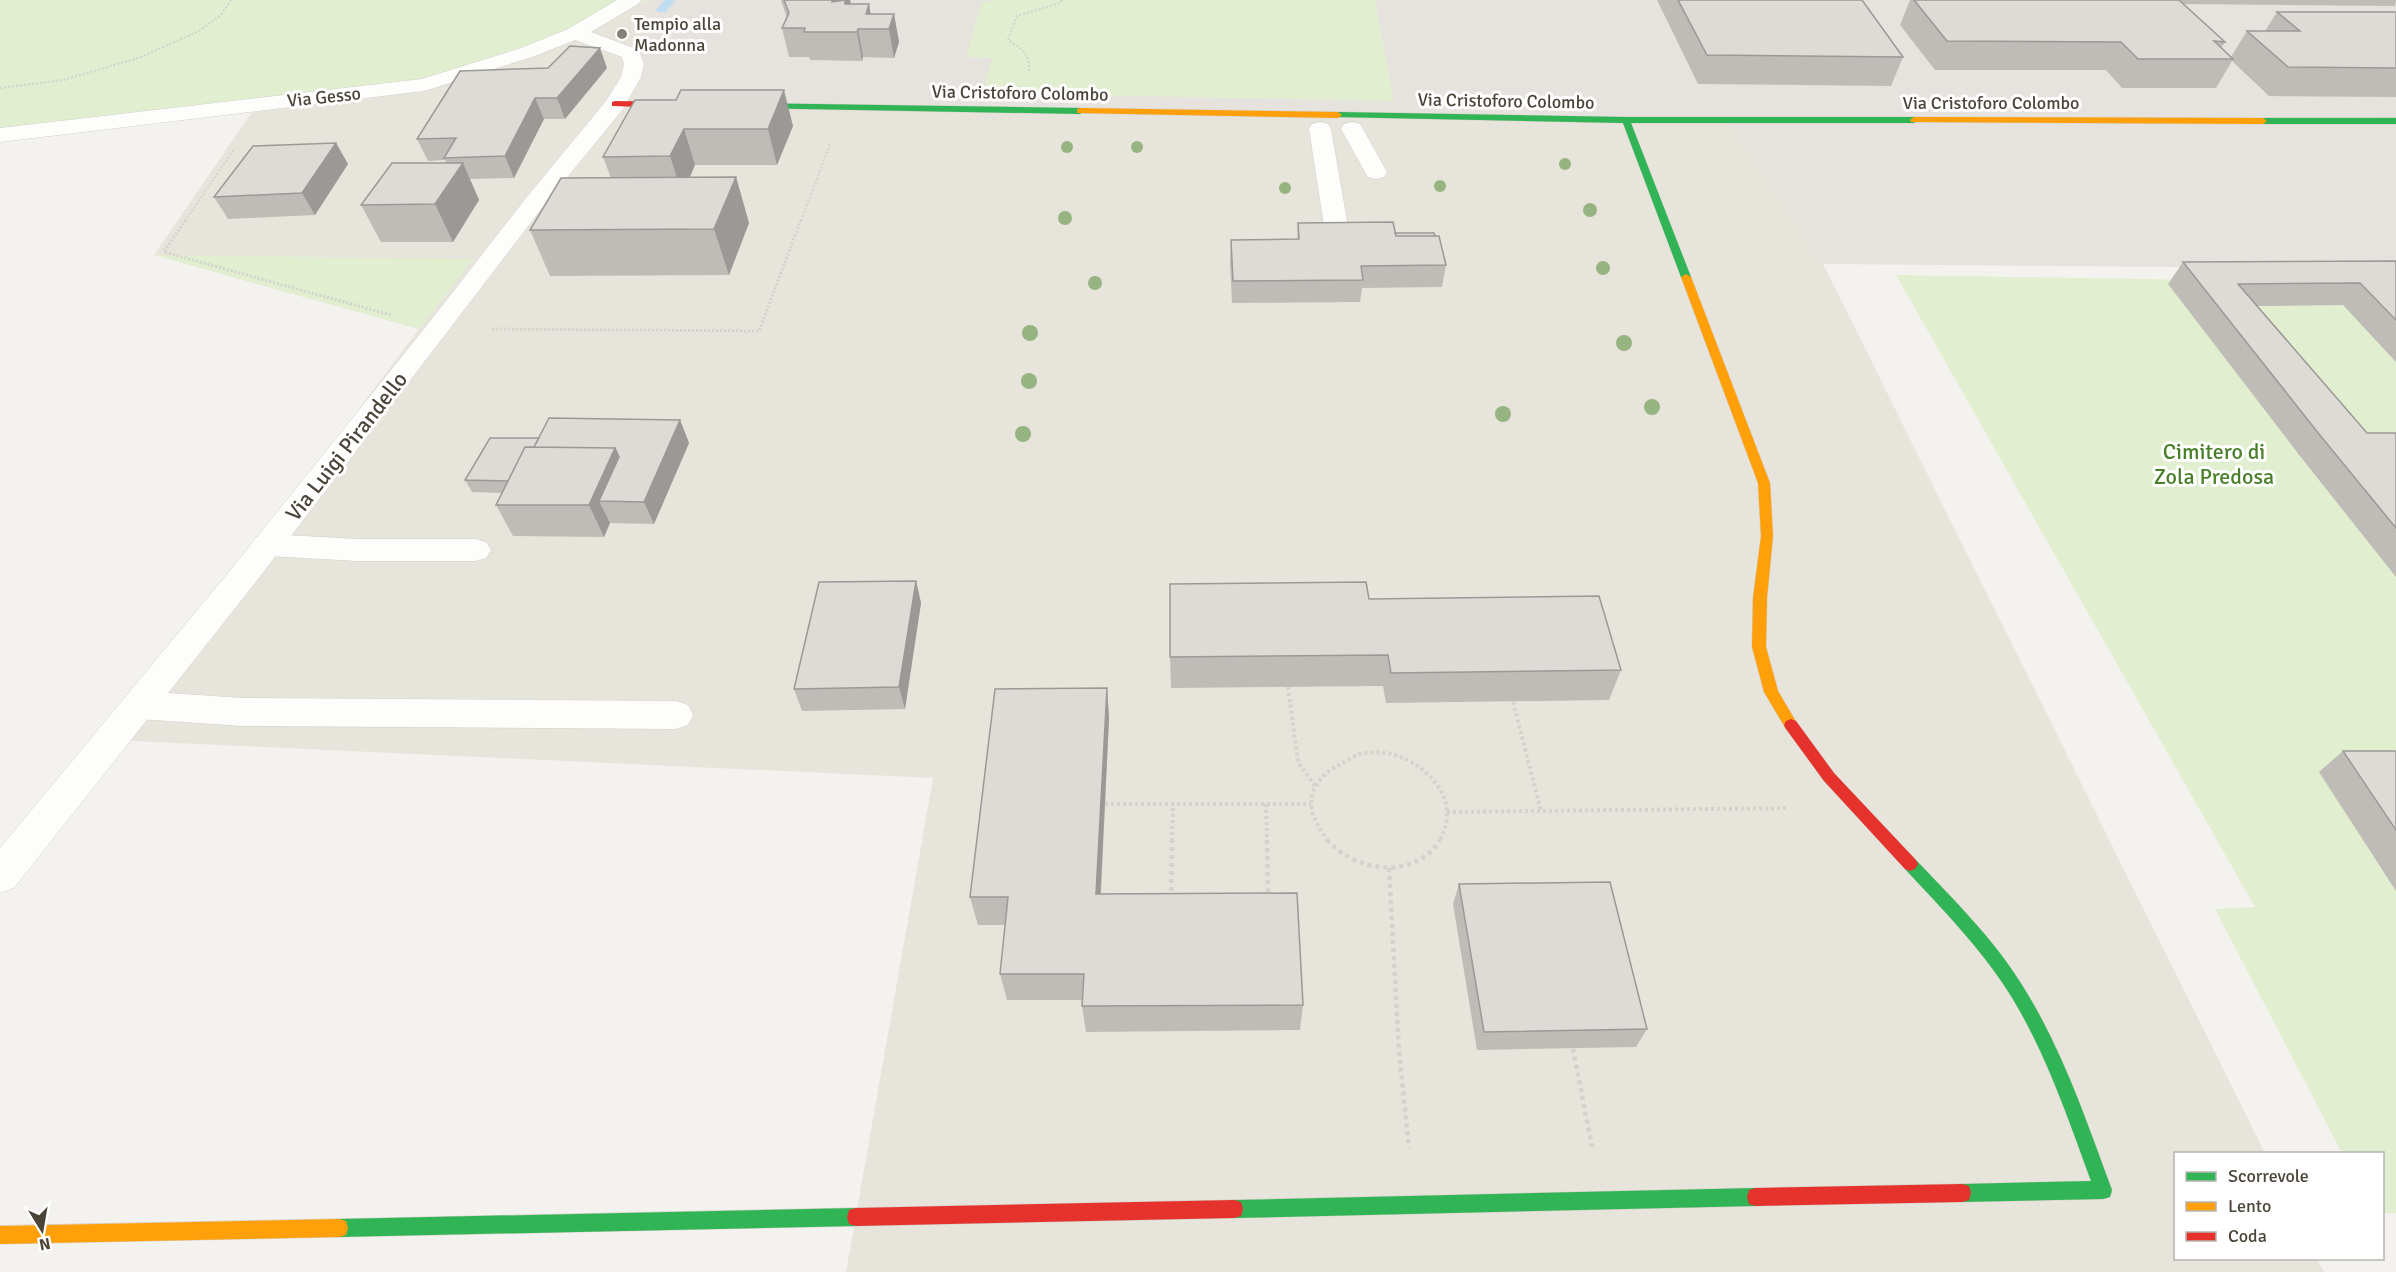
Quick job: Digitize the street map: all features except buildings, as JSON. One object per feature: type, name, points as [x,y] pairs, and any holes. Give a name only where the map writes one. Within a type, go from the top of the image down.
[{"type":"street","name":"Via Gesso","points":[[0,135],[424,85],[528,52],[574,33],[631,0]]},
{"type":"street","name":"Via Luigi Pirandello","points":[[0,876],[267,545],[534,203],[615,104],[631,77],[634,64],[632,54],[574,33]]},
{"type":"street","points":[[615,104],[692,105]]},
{"type":"street","name":"Via Cristoforo Colombo","points":[[725,105],[1626,120],[2396,122]]},
{"type":"street","points":[[0,1235],[2103,1190],[2057,1067],[2016,989],[1968,927],[1829,777],[1798,736],[1771,692],[1759,647],[1760,598],[1767,536],[1764,483],[1626,120]]},
{"type":"street","points":[[1320,129],[1337,232]]},
{"type":"street","points":[[1352,129],[1376,172]]},
{"type":"street","points":[[267,545],[357,550],[475,550]]},
{"type":"street","points":[[138,705],[243,712],[676,715]]},
{"type":"path","points":[[0,88],[64,80],[141,57],[199,31],[221,15],[231,0]]},
{"type":"path","points":[[1016,111],[1026,83],[1030,58],[1025,50],[1008,40],[1017,16],[1060,3],[1062,0]]},
{"type":"path","points":[[491,328],[759,331],[833,136]]},
{"type":"path","points":[[236,146],[164,252],[393,316]]},
{"type":"path","points":[[1288,687],[1298,762],[1315,786]]},
{"type":"path","points":[[1513,702],[1541,811]]},
{"type":"path","points":[[1363,753],[1385,753],[1406,759],[1424,770],[1439,785],[1447,803],[1448,822],[1442,839],[1430,854],[1410,864],[1389,868],[1365,865],[1342,856],[1326,841],[1314,823],[1311,804],[1315,786],[1326,770],[1342,759],[1363,753]]},
{"type":"path","points":[[1105,804],[1311,804]]},
{"type":"path","points":[[1170,910],[1173,804]]},
{"type":"path","points":[[1266,804],[1268,898]]},
{"type":"path","points":[[1448,812],[1856,807]]},
{"type":"path","points":[[1389,868],[1399,1051],[1416,1205]]},
{"type":"path","points":[[1573,1049],[1603,1201]]},
{"type":"shaded area","points":[[647,0],[654,0],[645,48],[638,108],[1730,121],[1823,264],[2265,1152],[2174,1152],[2174,1260],[2318,1260],[2324,1272],[846,1272],[933,778],[111,740],[419,329],[154,255],[256,106],[393,85],[546,47]]},
{"type":"shaded area","points":[[654,0],[2396,0],[2396,269],[1823,264],[1730,121],[638,109],[645,48]]},
{"type":"green space","points":[[0,0],[647,0],[546,47],[393,85],[0,137]]},
{"type":"green space","points":[[995,0],[1375,0],[1394,101],[983,93],[992,58],[966,57],[982,2]]},
{"type":"green space","points":[[154,255],[473,259],[419,329]]},
{"type":"green space","name":"Cimitero di Zola Predosa","points":[[1896,275],[2396,283],[2396,1213],[2384,1213],[2384,1152],[2341,1152],[2215,909],[2255,907]]},
{"type":"waterway","points":[[661,10],[671,0]]},
{"type":"traffic: fast","points":[[745,106],[1080,111]]},
{"type":"traffic: fast","points":[[1338,115],[1626,120],[1914,120]]},
{"type":"traffic: fast","points":[[1626,120],[1686,277]]},
{"type":"traffic: fast","points":[[2263,121],[2396,121]]},
{"type":"traffic: fast","points":[[1910,864],[1979,940],[2016,989],[2054,1062],[2103,1190],[1962,1193]]},
{"type":"traffic: fast","points":[[1234,1209],[1756,1197]]},
{"type":"traffic: fast","points":[[339,1228],[856,1217]]},
{"type":"traffic: slow","points":[[1080,111],[1338,115]]},
{"type":"traffic: slow","points":[[1914,120],[2263,121]]},
{"type":"traffic: slow","points":[[1686,277],[1764,483],[1767,536],[1760,598],[1759,647],[1771,692],[1791,725]]},
{"type":"traffic: slow","points":[[0,1235],[339,1228]]},
{"type":"traffic: jam","points":[[615,104],[678,105]]},
{"type":"traffic: jam","points":[[1791,725],[1829,777],[1910,864]]},
{"type":"traffic: jam","points":[[1756,1197],[1962,1193]]},
{"type":"traffic: jam","points":[[856,1217],[1234,1209]]},
{"type":"place","name":"Tempio alla Madonna","points":[[622,34]]}]
